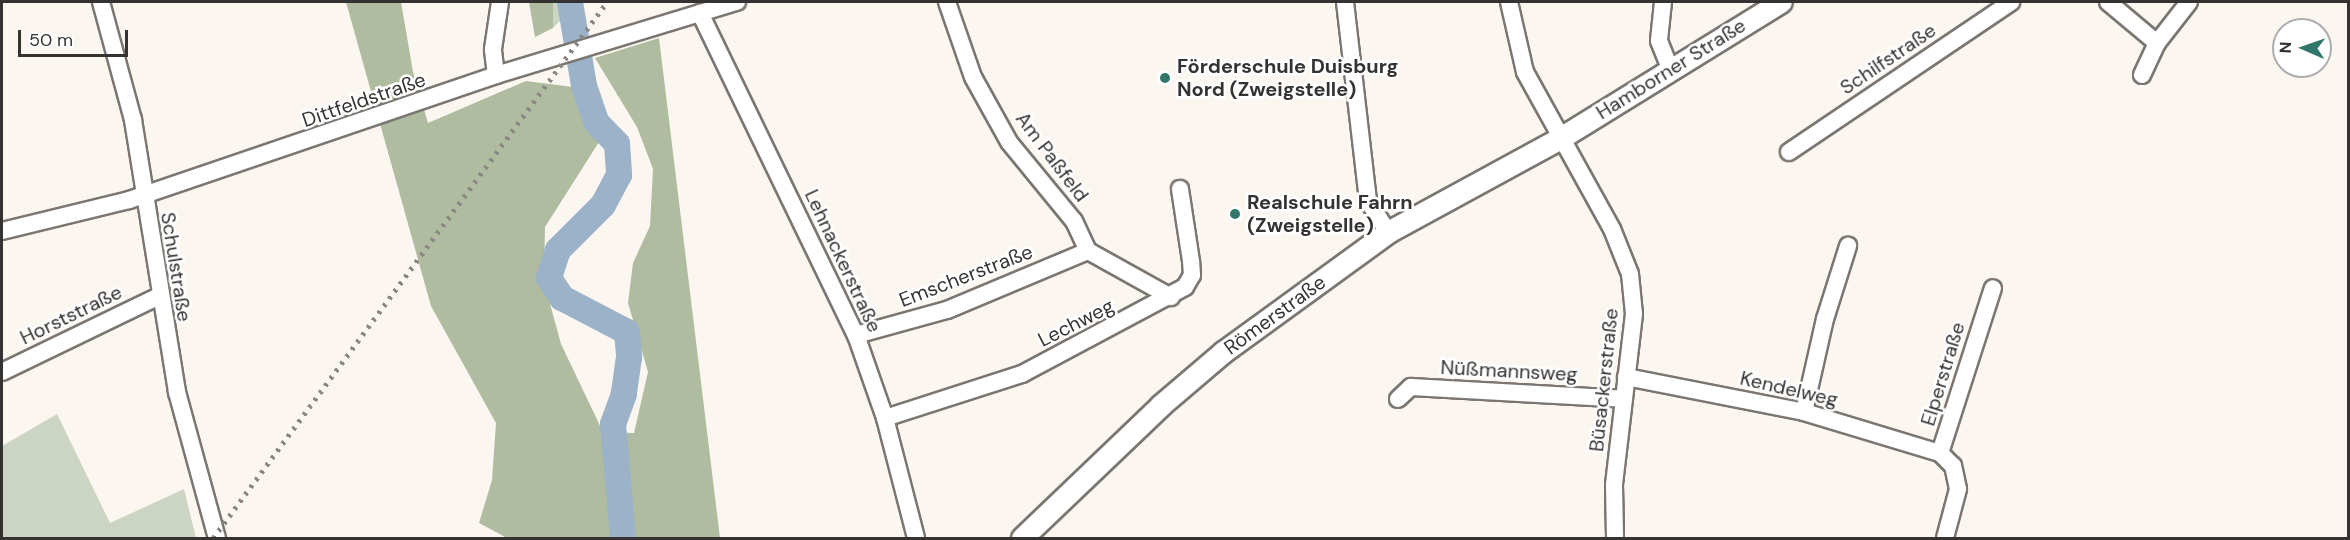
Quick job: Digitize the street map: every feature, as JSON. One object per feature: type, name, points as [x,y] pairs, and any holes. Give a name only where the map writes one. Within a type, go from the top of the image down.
[{"type":"street","name":"Schulstraße","points":[[101,2],[133,120],[159,296],[177,392],[217,538]]},
{"type":"street","points":[[496,75],[493,49],[500,2]]},
{"type":"street","name":"Dittfeldstraße","points":[[2,231],[143,195],[496,75],[737,2]]},
{"type":"street","name":"Am Paßfeld","points":[[947,2],[973,78],[999,124],[1074,221],[1088,250]]},
{"type":"street","points":[[1345,2],[1368,201],[1388,232]]},
{"type":"street","name":"Büsackerstraße","points":[[1509,2],[1526,72],[1612,229],[1630,274],[1634,314],[1614,485],[1615,538]]},
{"type":"street","points":[[1663,2],[1659,41],[1671,70]]},
{"type":"street","name":"Hamborner Straße","points":[[1562,137],[1781,2]]},
{"type":"street","name":"Schilfstraße","points":[[1789,152],[2011,2]]},
{"type":"street","points":[[2108,2],[2157,43]]},
{"type":"street","points":[[2142,75],[2157,43],[2189,2]]},
{"type":"street","name":"Lehnackerstraße","points":[[700,13],[856,335],[885,418],[916,538]]},
{"type":"street","name":"Römerstraße","points":[[1022,538],[1161,405],[1223,352],[1388,232],[1562,137]]},
{"type":"street","name":"Lechweg","points":[[885,418],[1022,374],[1171,297],[1192,275],[1180,189]]},
{"type":"street","points":[[1804,412],[1848,246]]},
{"type":"street","points":[[1088,250],[1171,297]]},
{"type":"street","name":"Emscherstraße","points":[[856,335],[947,310],[1088,250]]},
{"type":"street","name":"Elperstraße","points":[[1945,538],[1958,489],[1953,466],[1940,453],[1993,288]]},
{"type":"street","name":"Horststraße","points":[[2,372],[159,296]]},
{"type":"street","name":"Kendelweg","points":[[1626,377],[1804,412],[1940,453]]},
{"type":"street","name":"Nüßmannsweg","points":[[1398,399],[1411,387],[1623,399]]},
{"type":"green space","points":[[346,2],[401,2],[413,72],[428,123],[526,81],[573,87],[599,142],[545,227],[544,282],[561,344],[603,432],[634,433],[648,372],[628,303],[633,263],[650,226],[653,169],[637,127],[595,58],[659,38],[720,538],[507,538],[479,523],[492,480],[496,423],[431,306]]},
{"type":"green space","points":[[529,2],[553,2],[553,28],[535,37]]},
{"type":"green space","points":[[553,2],[579,2],[553,28]]},
{"type":"green space","points":[[57,414],[110,523],[184,489],[196,538],[2,538],[2,446]]},
{"type":"waterway","points":[[570,2],[584,86],[597,123],[617,144],[619,175],[603,205],[558,250],[549,278],[562,298],[627,332],[629,357],[624,394],[613,424],[623,538]]},
{"type":"railway","points":[[213,538],[607,2]]},
{"type":"place","name":"Förderschule Duisburg Nord (Zweigstelle)","points":[[1165,78]]},
{"type":"place","name":"Realschule Fahrn (Zweigstelle)","points":[[1235,214]]}]
